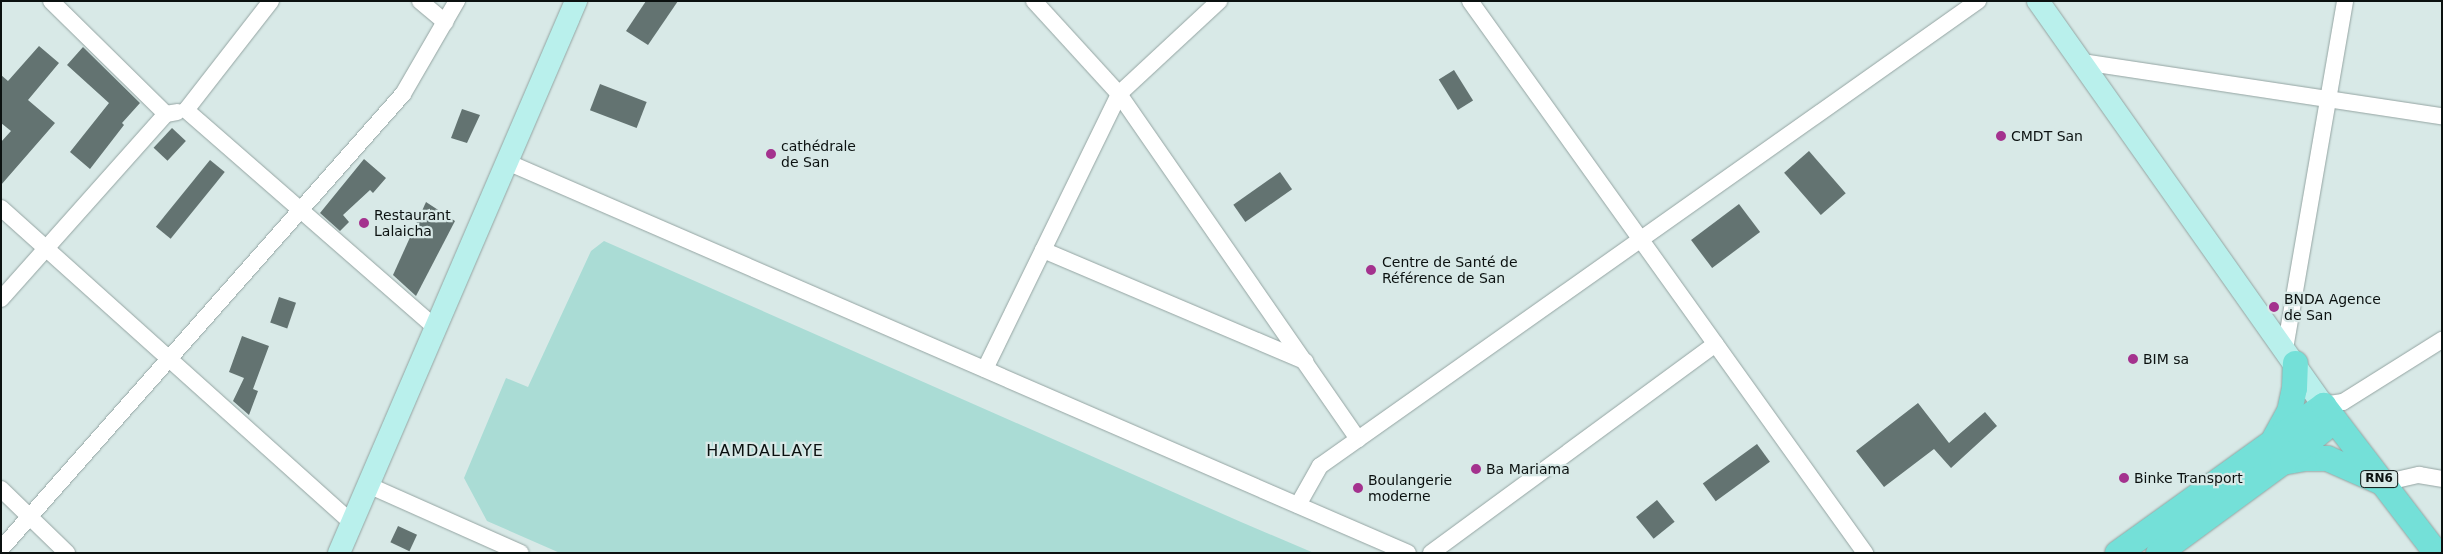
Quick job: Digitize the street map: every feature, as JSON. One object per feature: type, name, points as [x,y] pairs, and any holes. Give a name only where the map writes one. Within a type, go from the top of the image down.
[{"type":"main road","points":[[339,553],[576,1]]},
{"type":"main road","points":[[2038,1],[2290,356],[2333,409]]},
{"type":"main road","points":[[2275,454],[2279,432],[2289,411],[2294,388],[2290,356]]},
{"type":"main road","name":"RN6","points":[[2158,553],[2275,454],[2333,409],[2383,483],[2436,553]]},
{"type":"main road","name":"RN6","points":[[2117,553],[2275,454],[2305,458],[2326,458],[2383,483]]},
{"type":"street","points":[[51,1],[166,114]]},
{"type":"street","points":[[1,299],[166,114],[186,110],[271,1]]},
{"type":"street","points":[[420,1],[445,22]]},
{"type":"street","points":[[1,549],[403,94],[457,1]]},
{"type":"street","points":[[1034,1],[1120,94],[1358,439]]},
{"type":"street","points":[[985,369],[1120,94],[1220,1]]},
{"type":"street","points":[[1470,1],[1865,553]]},
{"type":"street","points":[[1298,505],[1320,466],[1978,1]]},
{"type":"street","points":[[2290,356],[2344,1]]},
{"type":"street","points":[[2083,62],[2442,116]]},
{"type":"street","points":[[186,110],[436,327]]},
{"type":"street","points":[[507,162],[1408,553]]},
{"type":"street","points":[[1,208],[352,523]]},
{"type":"street","points":[[1043,250],[1305,361]]},
{"type":"street","points":[[2333,409],[2442,340]]},
{"type":"street","points":[[1431,553],[1716,344]]},
{"type":"street","points":[[2383,483],[2419,475],[2442,479]]},
{"type":"street","points":[[368,485],[521,553]]},
{"type":"street","points":[[1,489],[67,553]]},
{"type":"green space","points":[[604,241],[1314,553],[560,553],[487,521],[464,478],[506,378],[528,387],[591,251]]},
{"type":"building","points":[[646,1],[678,1],[648,45],[626,31]]},
{"type":"building","points":[[39,46],[59,63],[28,100],[55,123],[1,185],[1,142],[11,131],[1,123],[1,75],[8,81]]},
{"type":"building","points":[[83,47],[140,103],[122,123],[124,125],[90,169],[70,152],[109,103],[67,65]]},
{"type":"building","points":[[1454,70],[1473,101],[1458,110],[1439,80]]},
{"type":"building","points":[[600,84],[647,102],[637,128],[590,110]]},
{"type":"building","points":[[462,109],[480,115],[467,143],[451,138]]},
{"type":"building","points":[[172,128],[186,141],[167,161],[154,148]]},
{"type":"building","points":[[1809,151],[1846,193],[1821,215],[1784,173]]},
{"type":"building","points":[[364,159],[386,178],[373,193],[370,190],[343,215],[349,222],[340,231],[320,213]]},
{"type":"building","points":[[210,160],[225,172],[171,239],[156,227]]},
{"type":"building","points":[[1280,172],[1292,189],[1245,222],[1233,205]]},
{"type":"building","points":[[426,202],[455,221],[416,296],[393,275]]},
{"type":"building","points":[[1739,204],[1760,232],[1712,268],[1691,240]]},
{"type":"building","points":[[279,297],[296,303],[287,328],[270,323]]},
{"type":"building","points":[[242,336],[269,346],[253,389],[258,391],[249,415],[233,401],[244,378],[229,372]]},
{"type":"building","points":[[1918,403],[1949,443],[1985,412],[1997,426],[1951,468],[1934,449],[1884,487],[1856,451]]},
{"type":"building","points":[[1757,444],[1770,462],[1716,501],[1703,483]]},
{"type":"building","points":[[1657,500],[1675,522],[1654,539],[1636,517]]},
{"type":"building","points":[[398,526],[417,535],[409,551],[390,542]]},
{"type":"place","name":"CMDT San","points":[[2001,136]]},
{"type":"place","name":"cathédrale de San","points":[[771,154]]},
{"type":"place","name":"Restaurant Lalaicha","points":[[364,223]]},
{"type":"place","name":"Centre de Santé de Référence de San","points":[[1371,270]]},
{"type":"place","name":"BNDA Agence de San","points":[[2274,307]]},
{"type":"place","name":"BIM sa","points":[[2133,359]]},
{"type":"place","name":"Ba Mariama","points":[[1476,469]]},
{"type":"place","name":"Binke Transport","points":[[2124,478]]},
{"type":"place","name":"Boulangerie moderne","points":[[1358,488]]},
{"type":"district","name":"HAMDALLAYE","points":[[765,451]]}]
